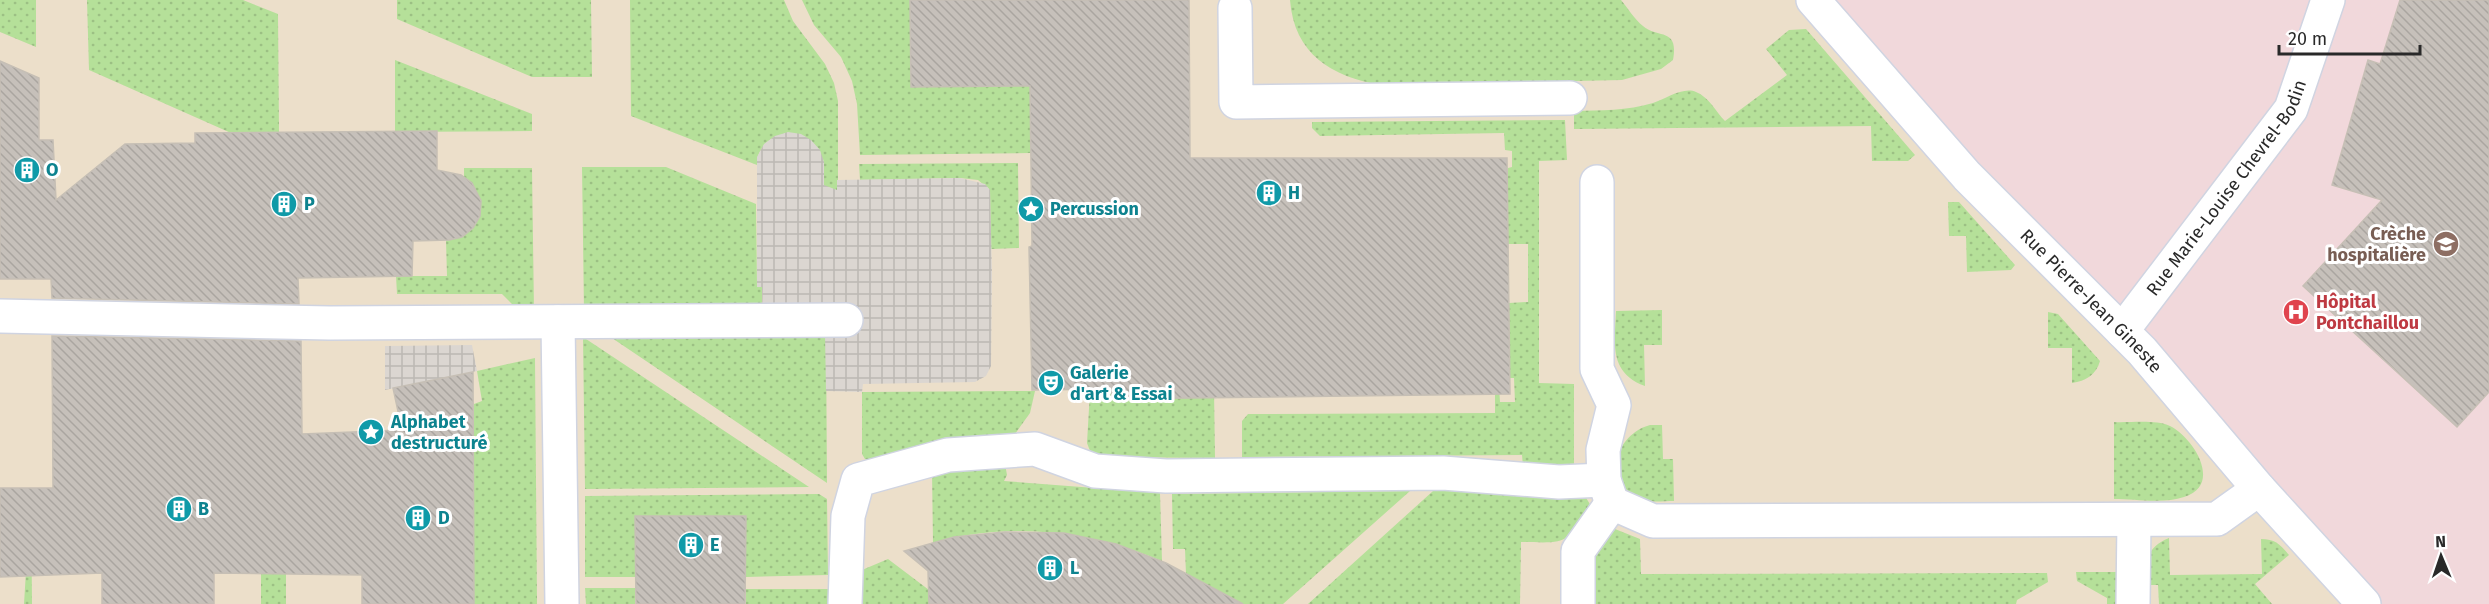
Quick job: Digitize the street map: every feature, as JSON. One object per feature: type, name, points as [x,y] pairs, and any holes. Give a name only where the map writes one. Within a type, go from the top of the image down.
[{"type":"street","name":"Rue Pierre-Jean Gineste","points":[[1813,0],[1966,176],[2142,351],[2259,489],[2364,604]]},
{"type":"street","name":"Rue Marie-Louise Chevrel-Bodin","points":[[2122,331],[2291,109],[2328,0]]},
{"type":"street","points":[[1235,8],[1236,102],[1570,98]]},
{"type":"street","points":[[1578,604],[1578,551],[1608,492],[1603,450],[1614,405],[1597,369],[1597,182]]},
{"type":"street","points":[[0,316],[330,323],[846,320]]},
{"type":"street","points":[[558,322],[562,604]]},
{"type":"street","points":[[845,604],[848,516],[858,480],[948,455],[1035,449],[1095,471],[1166,476],[1443,473],[1559,482],[1608,492],[1653,521],[2217,519],[2259,489]]},
{"type":"street","points":[[2133,604],[2134,520]]},
{"type":"shaded area","points":[[0,0],[1813,0],[2364,604],[0,604]]},
{"type":"shaded area","name":"Hôpital Pontchaillou","points":[[1813,0],[2489,0],[2489,604],[2364,604]]},
{"type":"shaded area","points":[[788,132],[801,134],[811,140],[820,150],[824,162],[824,185],[837,190],[837,180],[960,178],[985,184],[990,190],[991,366],[986,376],[975,382],[863,384],[862,392],[826,391],[825,333],[763,333],[762,287],[757,287],[757,157],[764,144],[775,136]]},
{"type":"shaded area","points":[[472,345],[477,371],[385,390],[385,346]]},
{"type":"green space","points":[[0,0],[36,0],[36,47],[0,32]]},
{"type":"green space","points":[[87,0],[243,0],[278,14],[279,133],[231,133],[89,70]]},
{"type":"green space","points":[[397,0],[591,0],[592,77],[532,77],[397,19]]},
{"type":"green space","points":[[630,0],[784,0],[793,21],[825,64],[834,83],[838,101],[838,191],[824,186],[824,162],[775,136],[762,148],[757,165],[631,116]]},
{"type":"green space","points":[[802,0],[910,0],[911,87],[1030,86],[1031,153],[860,155],[857,104],[852,81],[841,57],[814,25]]},
{"type":"green space","points":[[1290,0],[1621,0],[1643,26],[1670,38],[1674,50],[1673,60],[1661,69],[1622,80],[1381,85],[1347,76],[1319,60],[1299,35],[1293,19]]},
{"type":"green space","points":[[1806,29],[1915,155],[1908,161],[1872,161],[1871,126],[1574,129],[1574,111],[1633,107],[1653,103],[1686,91],[1696,92],[1705,97],[1725,121],[1787,75],[1766,49],[1789,30]]},
{"type":"green space","points":[[395,60],[532,114],[532,131],[395,132]]},
{"type":"green space","points":[[1565,120],[1567,160],[1539,161],[1539,383],[1574,384],[1574,464],[1523,466],[1522,455],[1242,457],[1242,421],[1248,414],[1495,413],[1495,388],[1499,387],[1500,402],[1515,402],[1514,378],[1510,378],[1509,303],[1528,302],[1528,244],[1508,244],[1508,168],[1512,167],[1512,151],[1505,150],[1504,133],[1320,136],[1312,128],[1312,122]]},
{"type":"green space","points":[[1018,163],[1019,248],[991,249],[990,190],[978,180],[960,178],[860,180],[859,164]]},
{"type":"green space","points":[[582,167],[666,167],[756,204],[757,286],[762,286],[762,311],[584,311]]},
{"type":"green space","points":[[464,168],[532,168],[534,311],[519,311],[502,294],[397,294],[396,276],[447,276],[446,240],[468,232],[479,215],[478,196],[473,186],[464,177]]},
{"type":"green space","points":[[1948,202],[1959,202],[2015,265],[2011,270],[1967,272],[1966,236],[1949,236]]},
{"type":"green space","points":[[1662,310],[1662,345],[1644,345],[1645,386],[1633,380],[1619,365],[1615,345],[1616,311]]},
{"type":"green space","points":[[2048,312],[2058,314],[2100,361],[2093,374],[2086,379],[2072,383],[2072,348],[2048,348]]},
{"type":"green space","points":[[826,333],[827,483],[606,334]]},
{"type":"green space","points":[[583,337],[809,487],[585,489]]},
{"type":"green space","points":[[535,358],[537,604],[474,604],[474,404],[482,401],[477,371]]},
{"type":"green space","points":[[1112,390],[1111,398],[1150,399],[1176,398],[1214,390],[1215,458],[1097,457],[1090,451],[1087,443],[1090,391]]},
{"type":"green space","points":[[1035,391],[1030,413],[1015,434],[874,461],[865,459],[862,454],[862,392]]},
{"type":"green space","points":[[2114,422],[2164,424],[2179,432],[2188,440],[2201,462],[2202,483],[2196,491],[2184,497],[2168,500],[2114,499]]},
{"type":"green space","points":[[1650,425],[1662,425],[1663,459],[1673,459],[1674,501],[1653,502],[1638,499],[1624,488],[1619,478],[1618,456],[1622,446],[1629,437]]},
{"type":"green space","points":[[1005,464],[1007,475],[1004,481],[1160,493],[1162,561],[1106,542],[1049,532],[991,532],[933,543],[932,471]]},
{"type":"green space","points":[[31,490],[32,604],[24,604]]},
{"type":"green space","points":[[1563,490],[1585,496],[1591,506],[1564,539],[1549,542],[1521,542],[1520,604],[1308,604],[1433,491]]},
{"type":"green space","points":[[1410,491],[1283,604],[1230,604],[1186,574],[1185,549],[1173,549],[1172,494]]},
{"type":"green space","points":[[819,494],[827,499],[828,575],[746,577],[746,516],[635,516],[635,577],[585,577],[585,496]]},
{"type":"green space","points":[[1610,527],[1640,539],[1641,574],[2047,573],[2048,582],[2017,600],[2016,604],[1590,604],[1590,553]]},
{"type":"green space","points":[[2169,538],[2170,575],[2262,574],[2261,539],[2277,543],[2289,555],[2255,584],[2272,604],[2159,604],[2158,585],[2143,585],[2145,569],[2151,551]]},
{"type":"green space","points":[[888,559],[929,590],[929,604],[862,604],[862,570]]},
{"type":"green space","points":[[2076,572],[2120,572],[2120,604],[2107,604],[2107,598],[2077,581]]},
{"type":"green space","points":[[261,573],[286,573],[286,604],[261,604]]},
{"type":"green space","points":[[585,588],[635,588],[635,604],[586,604]]},
{"type":"green space","points":[[746,589],[828,589],[828,604],[746,604]]},
{"type":"building","name":"H","points":[[910,0],[1189,0],[1190,158],[1507,158],[1510,394],[1111,399],[1112,389],[1032,390],[1029,247],[1032,246],[1030,86],[911,87]]},
{"type":"building","points":[[2400,0],[2489,0],[2489,392],[2457,427],[2303,286],[2382,200],[2332,185],[2368,60],[2380,64]]},
{"type":"building","name":"P","points":[[0,61],[39,78],[39,140],[53,140],[56,200],[125,144],[195,143],[195,133],[437,131],[437,170],[461,175],[472,183],[481,201],[480,216],[473,228],[462,237],[449,240],[413,241],[412,276],[298,278],[299,304],[52,298],[51,279],[0,279]]},
{"type":"building","name":"B","points":[[52,336],[301,341],[302,434],[402,430],[393,388],[473,372],[474,604],[362,604],[362,575],[214,573],[214,604],[102,604],[102,573],[0,577],[0,488],[53,488]]},
{"type":"building","name":"E","points":[[635,516],[746,516],[745,604],[636,604]]},
{"type":"building","name":"L","points":[[1005,532],[1064,533],[1116,544],[1166,563],[1243,604],[929,604],[928,571],[904,551],[954,537]]},
{"type":"place","name":"O","points":[[27,170]]},
{"type":"place","name":"H","points":[[1269,193]]},
{"type":"place","name":"P","points":[[284,204]]},
{"type":"place","name":"Percussion","points":[[1031,209]]},
{"type":"place","name":"Crèche hospitalière","points":[[2446,244]]},
{"type":"place","name":"Hôpital Pontchaillou","points":[[2296,312]]},
{"type":"place","name":"Galerie d'art & Essai","points":[[1051,383]]},
{"type":"place","name":"Alphabet destructuré","points":[[371,432]]},
{"type":"place","name":"B","points":[[179,509]]},
{"type":"place","name":"D","points":[[418,518]]},
{"type":"place","name":"E","points":[[691,545]]},
{"type":"place","name":"L","points":[[1050,568]]}]
